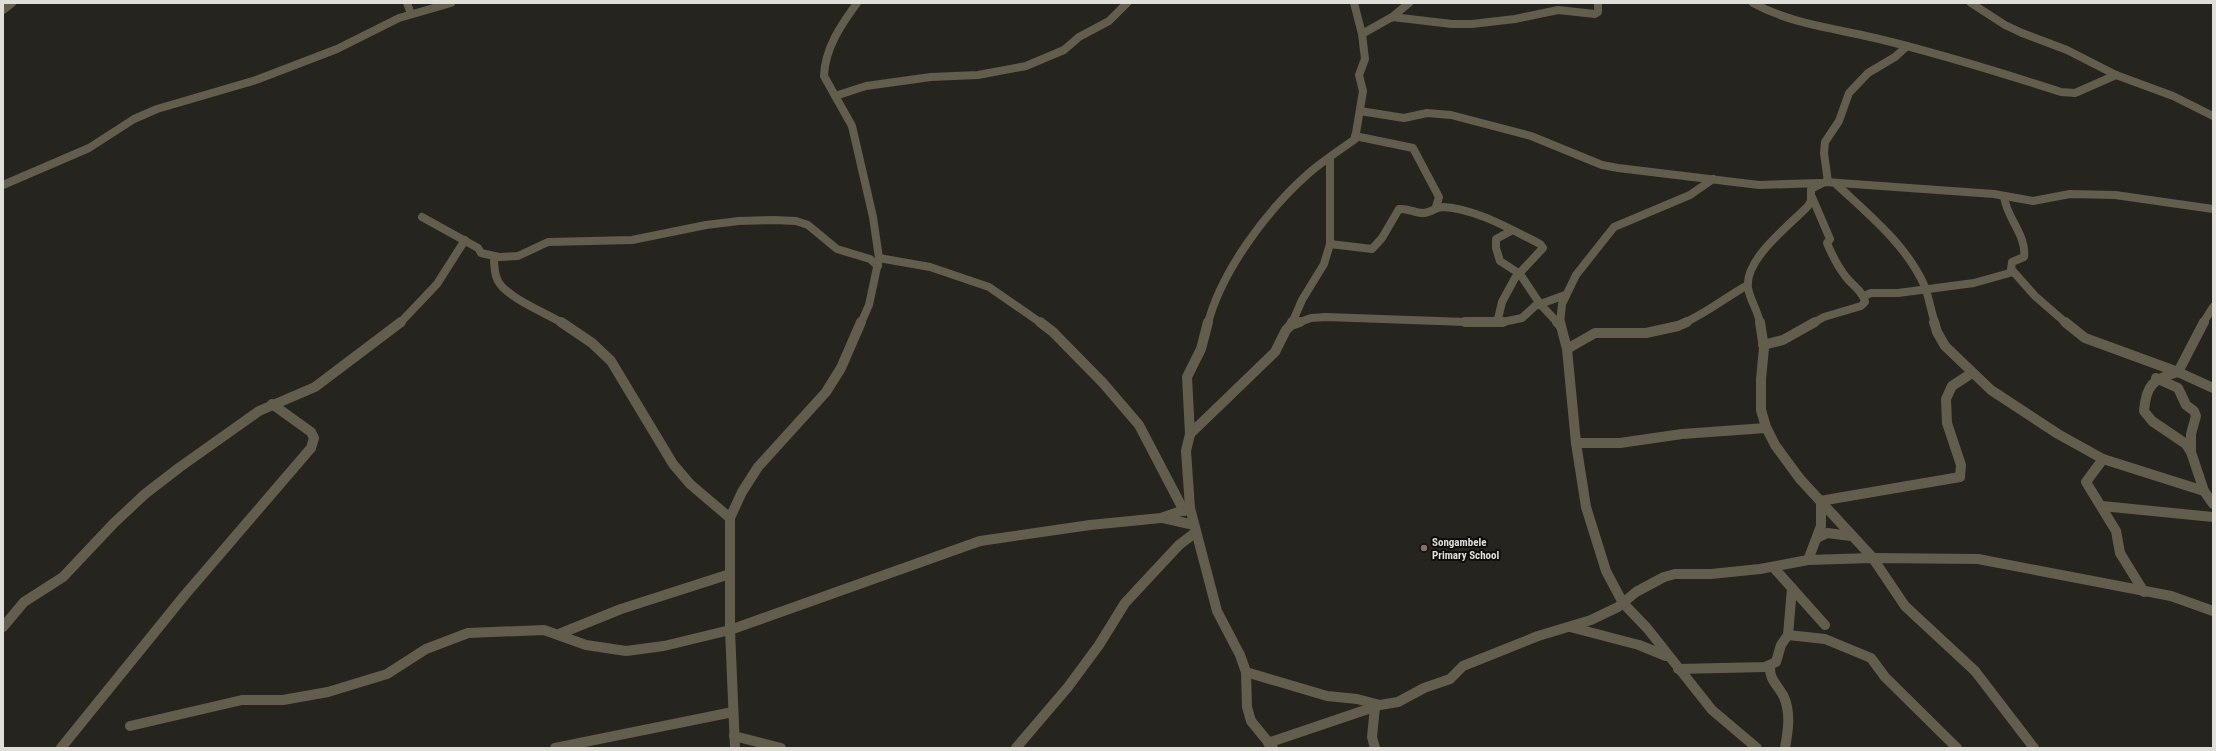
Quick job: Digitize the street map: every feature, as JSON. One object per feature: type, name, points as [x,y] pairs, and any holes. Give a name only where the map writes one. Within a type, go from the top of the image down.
[{"type":"street","points":[[3,10],[12,3]]},
{"type":"street","points":[[407,3],[411,14]]},
{"type":"street","points":[[3,185],[90,148],[134,119],[157,109],[256,80],[337,49],[379,27],[411,14],[451,3]]},
{"type":"street","points":[[735,748],[730,630],[730,518],[742,492],[758,467],[826,392],[841,368],[869,305],[878,262],[873,217],[852,126],[824,76],[823,67],[829,49],[857,3]]},
{"type":"street","points":[[835,96],[866,86],[930,77],[978,75],[1026,66],[1064,50],[1079,37],[1109,21],[1127,3]]},
{"type":"street","points":[[1187,510],[1186,451],[1190,434],[1187,377],[1202,349],[1208,320],[1237,257],[1279,202],[1310,173],[1351,143],[1356,136],[1357,119],[1360,111],[1363,91],[1359,75],[1366,56],[1354,3]]},
{"type":"street","points":[[1362,34],[1390,18],[1409,3]]},
{"type":"street","points":[[1390,18],[1472,24],[1515,19],[1558,10],[1595,14],[1598,12],[1598,3]]},
{"type":"street","points":[[1753,3],[1761,8],[1790,18],[1907,46],[1995,70],[2069,93],[2081,91],[2116,75]]},
{"type":"street","points":[[1972,3],[2005,25],[2067,50],[2116,75],[2173,96],[2213,116]]},
{"type":"street","points":[[1907,46],[1895,57],[1868,73],[1849,93],[1839,121],[1825,142],[1824,153],[1832,182],[1883,228],[1912,263],[1925,288],[1938,332],[1945,346],[1972,373],[2005,400],[2058,434],[2103,459],[2204,490]]},
{"type":"street","points":[[1360,111],[1404,118],[1426,113],[1450,115],[1484,125],[1532,136],[1610,167],[1759,185],[1832,182],[2004,196],[2035,201],[2070,194],[2115,195],[2213,209]]},
{"type":"street","points":[[1356,136],[1413,148],[1422,160],[1439,197],[1436,207]]},
{"type":"street","points":[[1190,434],[1275,352],[1324,264],[1330,244],[1330,158]]},
{"type":"street","points":[[1714,179],[1690,195],[1660,206],[1652,212],[1640,215],[1614,227],[1576,275],[1565,295],[1562,304],[1560,325],[1567,349],[1576,443],[1586,508],[1606,571],[1624,603],[1647,628],[1678,670],[1712,710],[1757,748]]},
{"type":"street","points":[[1763,345],[1783,340],[1824,317],[1861,306],[1865,302],[1864,296],[1850,283],[1827,243],[1830,239],[1812,197],[1812,189],[1820,183]]},
{"type":"street","points":[[2004,196],[2004,209],[2026,249],[2024,257],[2010,264],[2012,272],[2035,296],[2060,316],[2069,327],[2085,338],[2178,372],[2213,388]]},
{"type":"street","points":[[1567,349],[1595,334],[1646,334],[1678,326],[1700,315],[1719,301],[1746,286],[1755,262],[1767,245],[1798,218],[1808,206],[1812,197]]},
{"type":"street","points":[[1330,244],[1372,249],[1382,238],[1399,209],[1424,213],[1436,207],[1473,213],[1540,244],[1543,248],[1520,274],[1504,298],[1497,323]]},
{"type":"street","points":[[422,217],[465,240],[478,248],[481,253],[494,257],[518,256],[548,242],[632,240],[706,225],[739,221],[796,221],[808,225],[837,249],[870,258],[878,262],[930,267],[989,287],[1022,308],[1053,332],[1103,383],[1139,425],[1187,510],[1195,528],[1217,611],[1240,655],[1246,672],[1247,706],[1251,721],[1270,746],[1377,706],[1404,700],[1424,688],[1450,679],[1463,666],[1538,636],[1591,620],[1624,603],[1636,592],[1664,577],[1675,574],[1712,574],[1773,567],[1808,560],[1872,558],[1978,559],[2171,596],[2213,611]]},
{"type":"street","points":[[1511,231],[1496,239],[1496,252],[1500,262],[1520,274],[1540,304],[1560,325]]},
{"type":"street","points":[[3,628],[24,602],[51,586],[72,569],[114,523],[145,494],[248,418],[272,404],[315,387],[400,323],[437,284],[465,240]]},
{"type":"street","points":[[494,257],[493,272],[505,290],[513,298],[538,308],[591,342],[606,354],[614,363],[636,406],[677,470],[696,490],[730,518]]},
{"type":"street","points":[[1864,296],[1874,293],[1898,294],[1925,288],[1974,283],[2012,272]]},
{"type":"street","points":[[1746,286],[1760,320],[1763,345],[1761,373],[1762,410],[1766,428],[1790,465],[1821,502],[1872,558],[1909,611],[1974,671],[2009,719],[2034,748]]},
{"type":"street","points":[[1291,325],[1311,318],[1344,317],[1497,323],[1522,318],[1540,304],[1565,295]]},
{"type":"street","points":[[2213,307],[2200,328],[2196,340],[2178,372],[2156,378],[2151,383],[2145,404],[2146,416],[2186,444],[2191,452],[2204,490],[2213,504]]},
{"type":"street","points":[[1297,312],[1311,318]]},
{"type":"street","points":[[1821,502],[1960,477],[1962,473],[1961,465],[1950,437],[1946,406],[1947,393],[1952,386],[1972,373]]},
{"type":"street","points":[[2156,378],[2178,388],[2186,405],[2195,412],[2196,416],[2191,434],[2191,452]]},
{"type":"street","points":[[61,748],[98,701],[311,448],[314,438],[311,432],[272,404]]},
{"type":"street","points":[[1576,443],[1620,443],[1682,434],[1766,428]]},
{"type":"street","points":[[2103,459],[2086,482],[2116,531],[2120,553],[2144,592]]},
{"type":"street","points":[[1808,560],[1819,537],[1824,515],[1821,502]]},
{"type":"street","points":[[2102,506],[2157,510],[2213,517]]},
{"type":"street","points":[[130,726],[242,700],[283,700],[328,692],[387,674],[426,649],[468,633],[544,630],[559,634],[586,645],[626,651],[664,646],[730,630],[939,554],[980,541],[1098,524],[1161,518],[1187,510]]},
{"type":"street","points":[[1161,518],[1195,528]]},
{"type":"street","points":[[1016,748],[1068,687],[1099,645],[1125,603],[1195,528]]},
{"type":"street","points":[[1819,537],[1827,533],[1852,536]]},
{"type":"street","points":[[1773,567],[1825,625]]},
{"type":"street","points":[[559,634],[620,609],[730,574]]},
{"type":"street","points":[[1678,670],[1770,666],[1776,662],[1781,645],[1788,635],[1792,588]]},
{"type":"street","points":[[1570,627],[1639,645],[1669,658]]},
{"type":"street","points":[[1788,635],[1825,639],[1871,658],[1885,677],[1957,748]]},
{"type":"street","points":[[1770,666],[1770,679],[1783,696],[1789,715],[1785,748]]},
{"type":"street","points":[[1246,672],[1327,696],[1357,699],[1377,706]]},
{"type":"street","points":[[1375,748],[1372,737],[1377,706]]},
{"type":"street","points":[[555,748],[733,712]]},
{"type":"street","points":[[734,736],[780,748]]},
{"type":"place","name":"Songambele Primary School","points":[[1424,548]]}]
